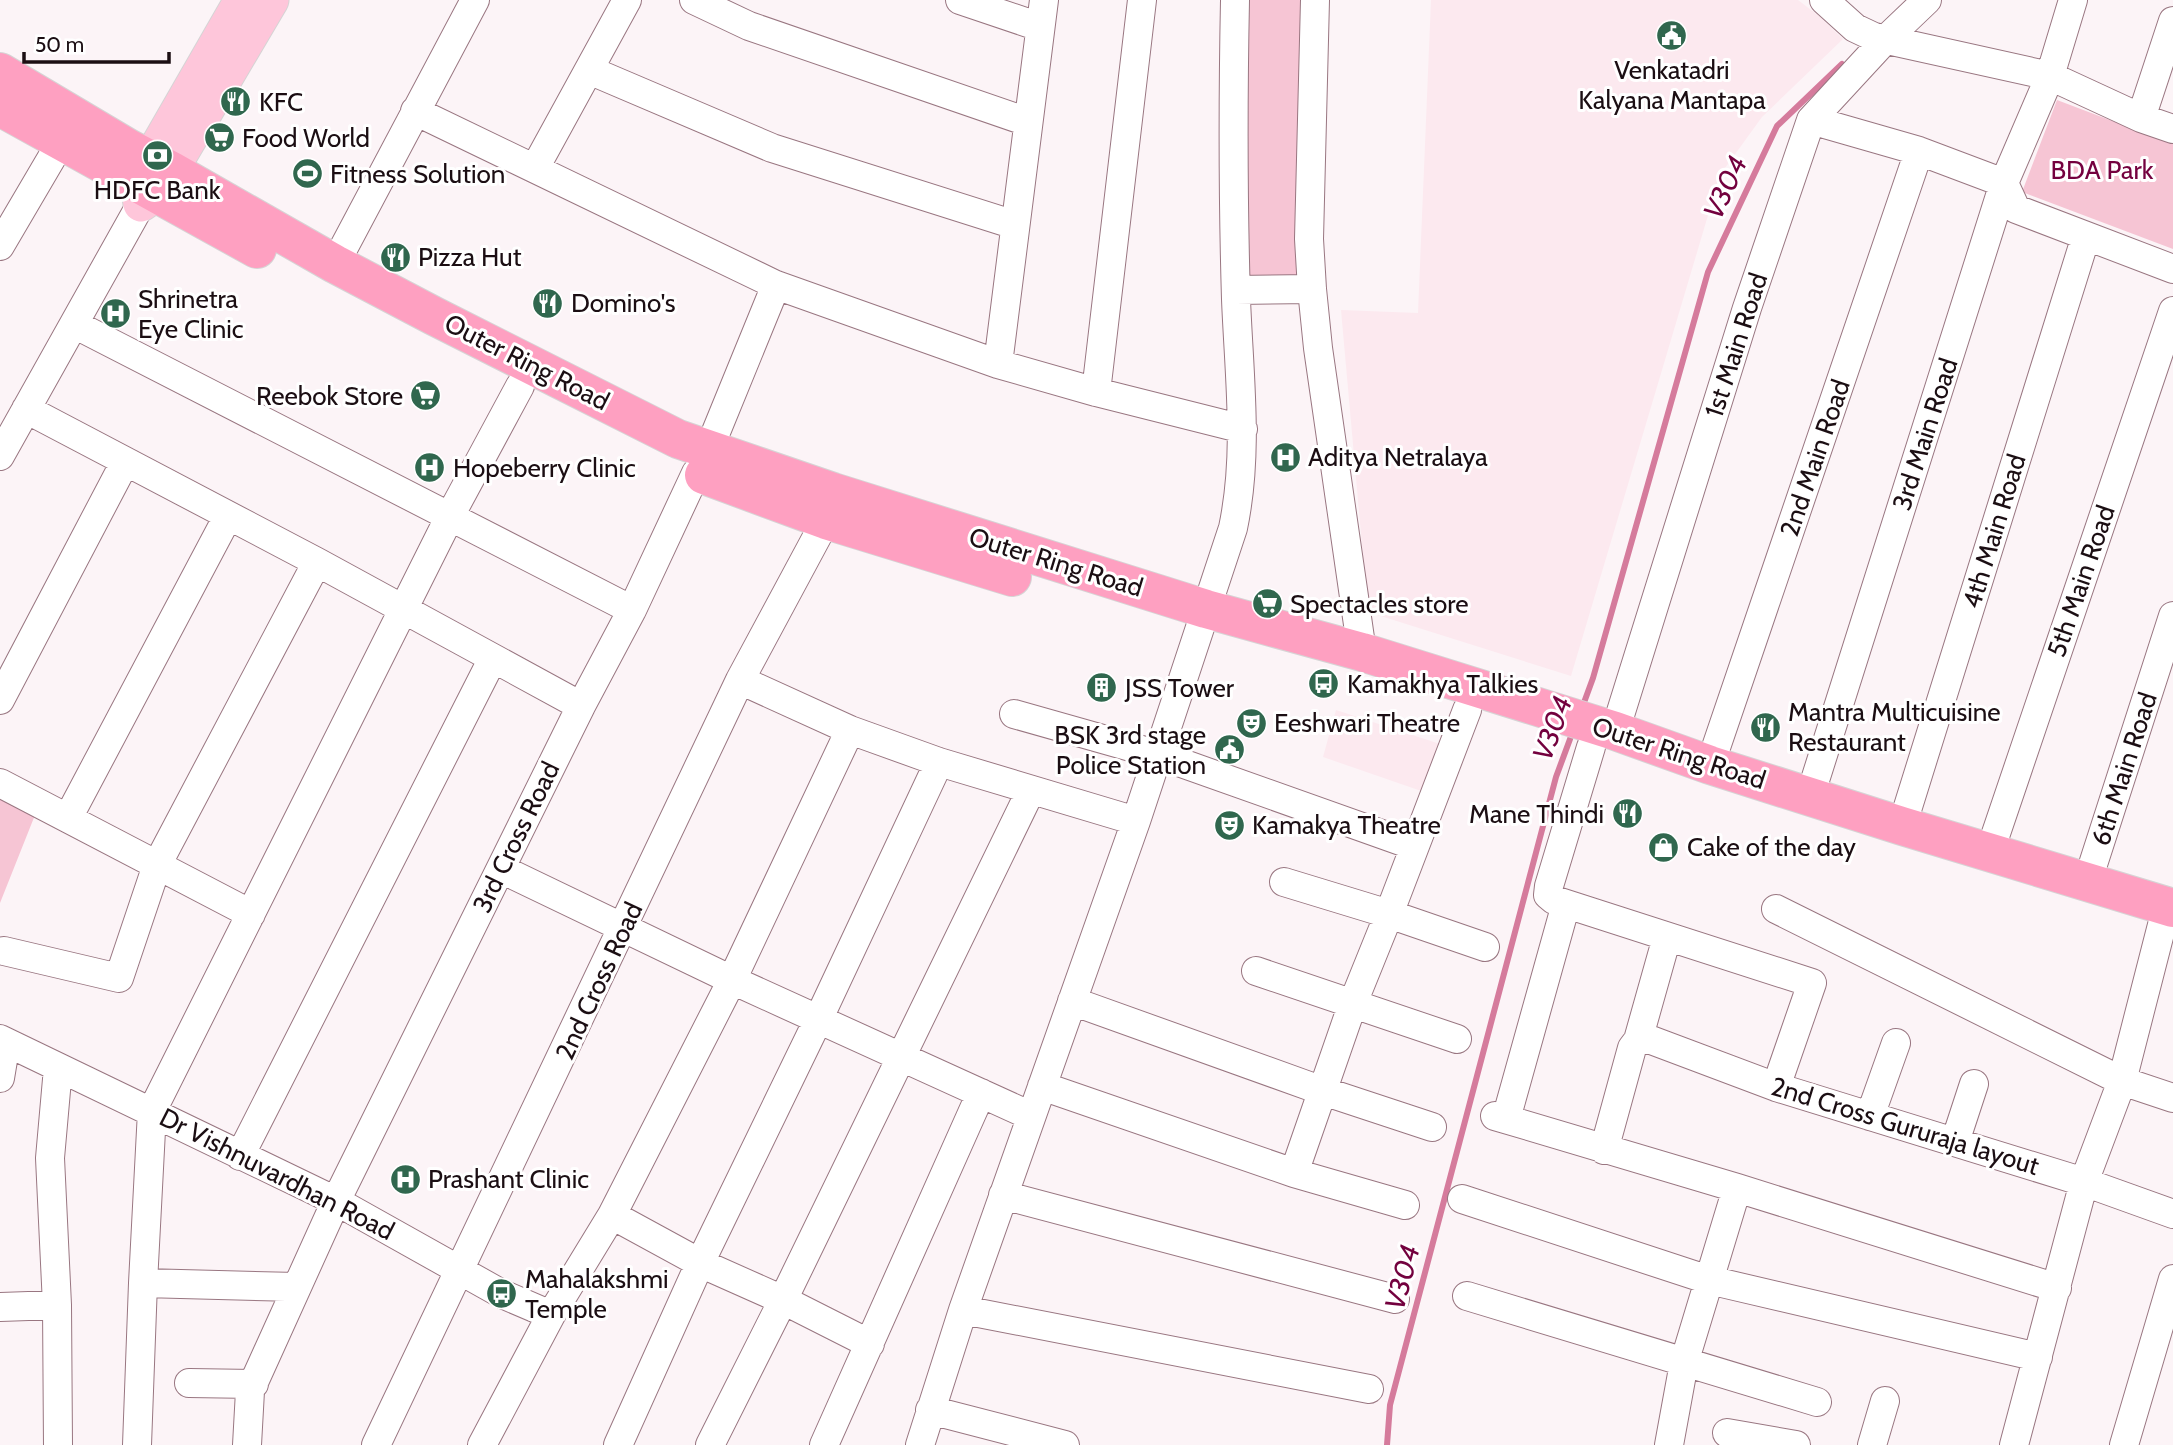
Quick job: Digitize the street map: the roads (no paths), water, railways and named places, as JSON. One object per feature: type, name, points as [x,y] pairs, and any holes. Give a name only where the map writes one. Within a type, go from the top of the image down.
[{"type":"highway","name":"Outer Ring Road","points":[[0,72],[194,216],[520,386],[703,461],[826,520],[1202,622],[1362,652],[1544,721],[2169,921]]},
{"type":"highway","name":"Outer Ring Road","points":[[0,107],[61,142],[335,264],[678,439],[703,461],[833,492],[1328,668],[1467,710],[1544,721]]},
{"type":"highway","name":"Outer Ring Road","points":[[1595,737],[1710,765],[1990,851],[2087,883],[2169,921]]},
{"type":"main road","points":[[151,182],[242,0]]},
{"type":"main road","points":[[151,182],[271,0]]},
{"type":"street","points":[[335,264],[475,0]]},
{"type":"street","points":[[535,168],[627,0]]},
{"type":"street","points":[[694,0],[750,13],[1028,122]]},
{"type":"street","points":[[960,0],[1042,14],[998,364]]},
{"type":"street","points":[[1096,392],[1142,0]]},
{"type":"street","points":[[920,1445],[963,1310],[1159,755],[1233,528],[1238,501],[1242,429],[1236,290],[1234,0]]},
{"type":"street","points":[[1315,0],[1309,239],[1312,289],[1318,348],[1362,652]]},
{"type":"street","points":[[1824,0],[1871,35],[2050,76],[2141,118],[2173,129]]},
{"type":"street","name":"1st Main Road","points":[[1566,904],[1548,895],[1549,886],[1595,737],[1811,120],[1871,35],[1927,0]]},
{"type":"street","name":"3rd Main Road","points":[[1810,796],[2004,183],[2050,76],[2073,0]]},
{"type":"street","points":[[2141,118],[2173,21]]},
{"type":"street","points":[[589,70],[772,148],[1015,225]]},
{"type":"street","points":[[415,111],[776,285],[998,364],[1242,429]]},
{"type":"street","points":[[1811,120],[1919,151],[2004,183],[2016,209],[2173,269]]},
{"type":"street","points":[[0,246],[61,142]]},
{"type":"street","name":"2nd Main Road","points":[[1710,765],[1919,151]]},
{"type":"street","points":[[0,456],[151,182]]},
{"type":"street","name":"4th Main Road","points":[[1902,826],[2086,236]]},
{"type":"street","name":"3rd Cross Road","points":[[247,1445],[250,1391],[336,1201],[581,706],[632,610],[703,461],[776,285]]},
{"type":"street","points":[[1236,290],[1312,289]]},
{"type":"street","name":"5th Main Road","points":[[1990,851],[2173,311]]},
{"type":"street","points":[[74,324],[632,610]]},
{"type":"street","points":[[137,1445],[142,1283],[152,1111],[450,516],[520,386]]},
{"type":"street","points":[[26,409],[317,562],[581,706]]},
{"type":"street","points":[[0,700],[125,462]]},
{"type":"street","points":[[68,818],[228,516]]},
{"type":"street","name":"2nd Cross Road","points":[[376,1445],[740,680],[826,520]]},
{"type":"street","points":[[4,951],[119,978],[157,865],[317,562]]},
{"type":"street","name":"6th Main Road","points":[[2087,883],[2173,615]]},
{"type":"street","points":[[240,1156],[493,658]]},
{"type":"street","points":[[740,680],[850,730],[939,762],[1136,821]]},
{"type":"street","points":[[1294,1173],[1353,1003],[1467,710]]},
{"type":"street","points":[[1014,714],[1159,755],[1415,846]]},
{"type":"street","points":[[482,1445],[551,1315],[612,1215],[732,980],[850,730]]},
{"type":"street","points":[[618,1445],[700,1262],[819,1018],[939,762]]},
{"type":"street","points":[[0,783],[251,914]]},
{"type":"street","points":[[710,1445],[1031,790]]},
{"type":"street","points":[[501,869],[732,980],[1031,1116]]},
{"type":"street","points":[[1284,883],[1389,914],[1485,947]]},
{"type":"street","points":[[1776,1087],[1812,983],[1566,904],[1500,1118],[1737,1188],[2057,1288]]},
{"type":"street","points":[[1776,909],[2122,1081],[2173,1098]]},
{"type":"street","points":[[2014,1445],[2084,1182],[2122,1081],[2169,921]]},
{"type":"street","points":[[1604,1150],[1667,937]]},
{"type":"street","points":[[1256,971],[1457,1040]]},
{"type":"street","points":[[1072,1001],[1432,1127]]},
{"type":"street","name":"2nd Cross Gururaja layout","points":[[1638,1040],[1651,1040],[1776,1087],[2084,1182],[2173,1214]]},
{"type":"street","points":[[0,1078],[3,1041]]},
{"type":"street","name":"Dr Vishnuvardhan Road","points":[[3,1041],[336,1201],[502,1294],[551,1315]]},
{"type":"street","points":[[1870,1116],[1896,1043]]},
{"type":"street","points":[[58,1068],[50,1158],[57,1305],[58,1445]]},
{"type":"street","points":[[1955,1142],[1974,1084]]},
{"type":"street","points":[[1042,1086],[1294,1173],[1405,1205]]},
{"type":"street","points":[[824,1445],[981,1093]]},
{"type":"street","points":[[1669,1445],[1684,1363],[1737,1188]]},
{"type":"street","points":[[1003,1195],[1395,1299]]},
{"type":"street","points":[[1462,1199],[1709,1280],[2038,1357]]},
{"type":"street","points":[[612,1215],[700,1262],[870,1344]]},
{"type":"street","points":[[2124,1445],[2164,1343],[2173,1279]]},
{"type":"street","points":[[142,1283],[297,1287]]},
{"type":"street","points":[[1467,1296],[1817,1402]]},
{"type":"street","points":[[0,1307],[57,1305]]},
{"type":"street","points":[[963,1310],[1368,1389]]},
{"type":"street","points":[[189,1383],[254,1384]]},
{"type":"street","points":[[1872,1445],[1885,1402]]},
{"type":"street","points":[[930,1410],[1065,1445]]},
{"type":"street","points":[[1740,1438],[1796,1445]]},
{"type":"waterway","name":"V304","points":[[1582,708],[1593,678],[1708,272],[1777,126],[1842,64]]},
{"type":"waterway","name":"V304","points":[[1387,1445],[1390,1405],[1556,777],[1573,731]]},
{"type":"place","name":"Venkatadri Kalyana Mantapa","points":[[1672,35]]},
{"type":"place","name":"KFC","points":[[236,102]]},
{"type":"place","name":"Food World","points":[[219,138]]},
{"type":"place","name":"HDFC Bank","points":[[157,155]]},
{"type":"place","name":"Fitness Solution","points":[[307,174]]},
{"type":"place","name":"Pizza Hut","points":[[395,257]]},
{"type":"place","name":"Domino's","points":[[548,303]]},
{"type":"place","name":"Shrinetra Eye Clinic","points":[[115,314]]},
{"type":"place","name":"Reebok Store","points":[[426,396]]},
{"type":"place","name":"Aditya Netralaya","points":[[1285,457]]},
{"type":"place","name":"Hopeberry Clinic","points":[[430,468]]},
{"type":"place","name":"Spectacles store","points":[[1267,604]]},
{"type":"place","name":"Kamakhya Talkies","points":[[1324,684]]},
{"type":"place","name":"JSS Tower","points":[[1102,688]]},
{"type":"place","name":"Eeshwari Theatre","points":[[1251,723]]},
{"type":"place","name":"Mantra Multicuisine Restaurant","points":[[1765,727]]},
{"type":"place","name":"BSK 3rd stage Police Station","points":[[1229,750]]},
{"type":"place","name":"Mane Thindi","points":[[1627,814]]},
{"type":"place","name":"Kamakya Theatre","points":[[1229,825]]},
{"type":"place","name":"Cake of the day","points":[[1664,847]]},
{"type":"place","name":"Prashant Clinic","points":[[405,1179]]},
{"type":"place","name":"Mahalakshmi Temple","points":[[502,1294]]},
{"type":"park label","name":"BDA Park","points":[[2102,170]]}]
